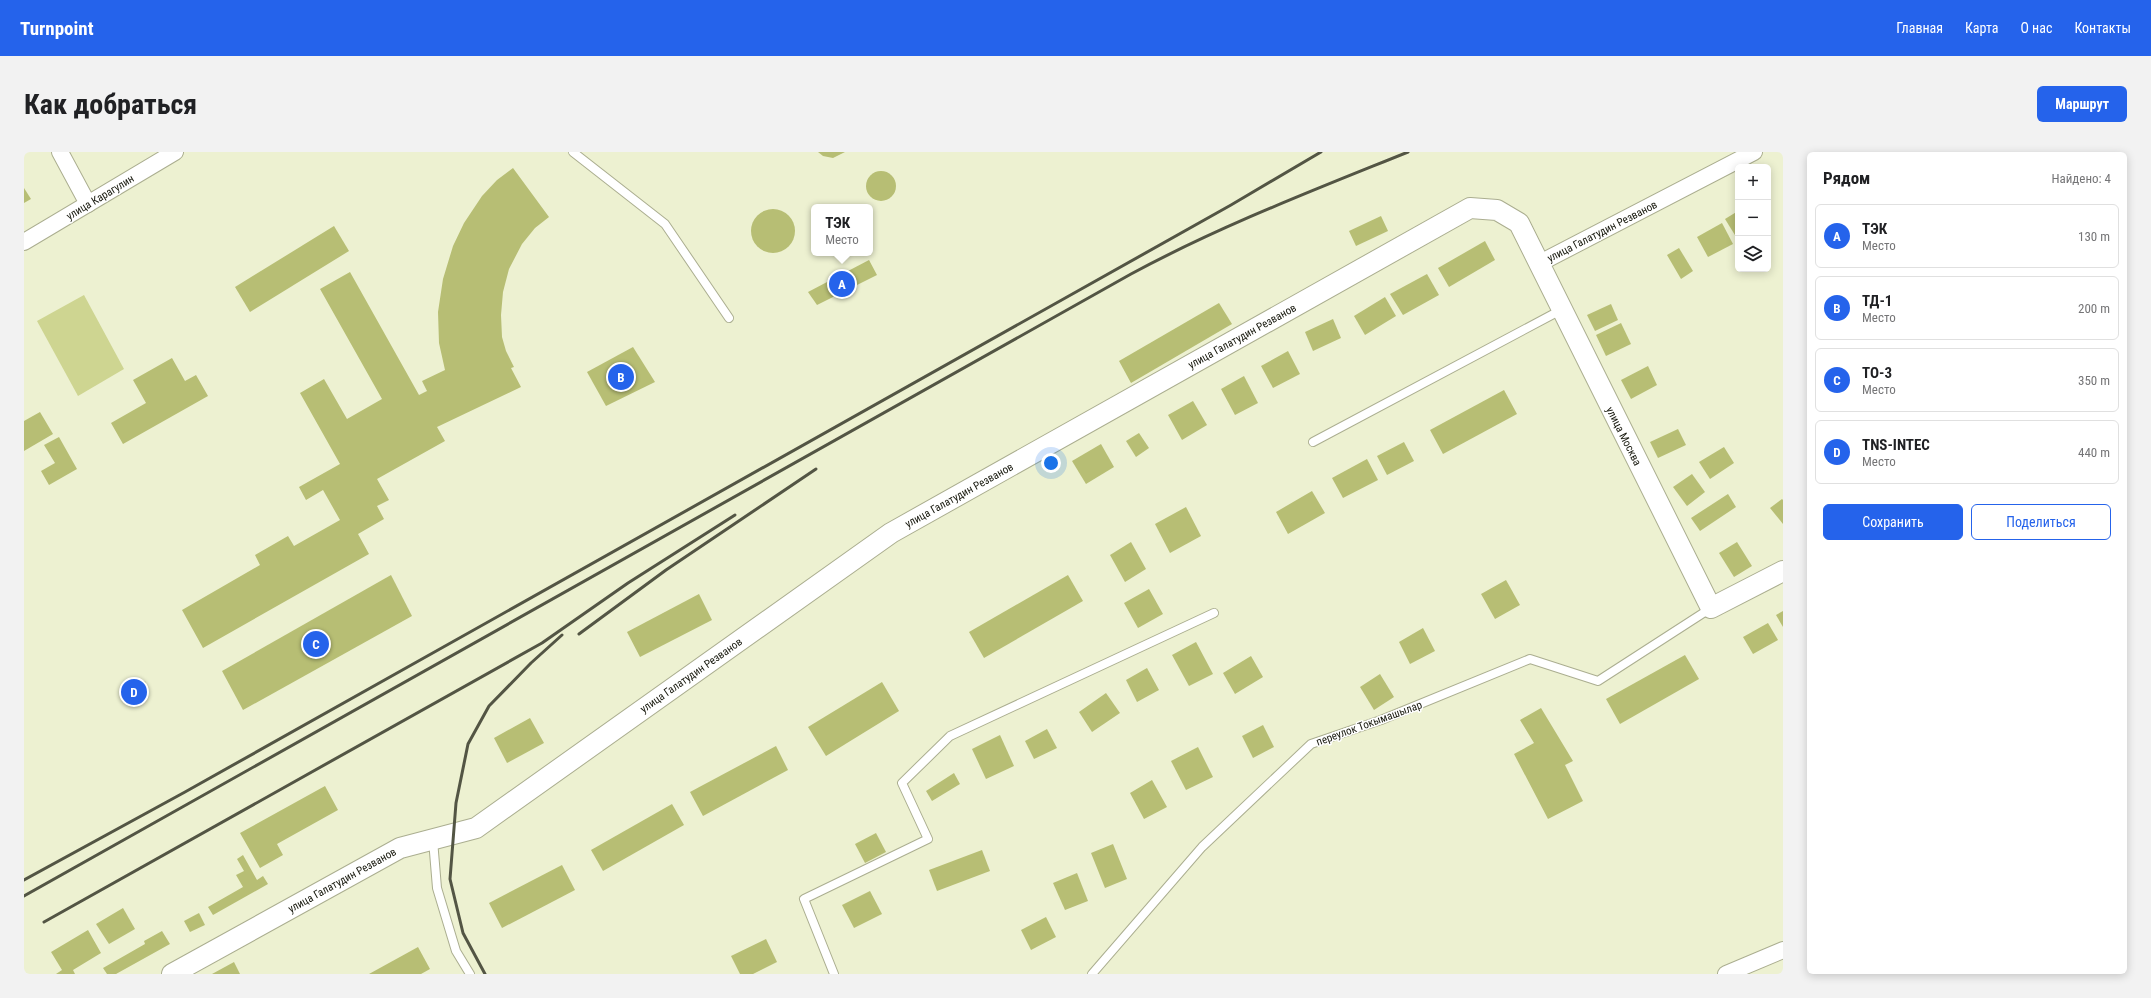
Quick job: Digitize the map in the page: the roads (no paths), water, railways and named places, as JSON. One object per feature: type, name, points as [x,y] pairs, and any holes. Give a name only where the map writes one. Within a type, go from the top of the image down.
[{"type":"street","points":[[60,152],[88,204]]},
{"type":"street","name":"улица Карагулин","points":[[24,242],[175,152]]},
{"type":"street","name":"улица Галатудин Резванов","points":[[172,974],[400,848],[476,828],[891,533],[1470,208],[1497,210],[1519,223],[1538,264],[1754,152]]},
{"type":"street","name":"улица Москва","points":[[1538,264],[1711,608]]},
{"type":"street","points":[[1711,608],[1783,571]]},
{"type":"street","points":[[1726,974],[1783,950]]},
{"type":"lane","points":[[573,152],[665,224],[729,318]]},
{"type":"lane","points":[[1313,442],[1561,310]]},
{"type":"lane","name":"переулок Токымашылар","points":[[1092,974],[1202,847],[1311,744],[1381,720],[1530,659],[1598,681],[1711,608]]},
{"type":"lane","points":[[834,974],[804,899],[928,839],[902,783],[950,736],[1214,613]]},
{"type":"lane","points":[[433,840],[437,888],[456,951],[470,974]]},
{"type":"railway","points":[[24,880],[185,792],[1231,205],[1321,152]]},
{"type":"railway","points":[[24,896],[1131,274],[1233,224],[1408,152]]},
{"type":"railway","points":[[579,634],[666,570],[816,469]]},
{"type":"railway","points":[[44,922],[542,643],[628,583],[735,515]]},
{"type":"railway","points":[[485,974],[463,933],[450,879],[456,803],[468,744],[489,706],[531,663],[562,635]]},
{"type":"place","name":"ТЭК","points":[[842,284]]},
{"type":"place","name":"ТД-1","points":[[621,377]]},
{"type":"place","name":"ТО-3","points":[[316,644]]},
{"type":"place","name":"TNS-INTEC","points":[[134,692]]}]
